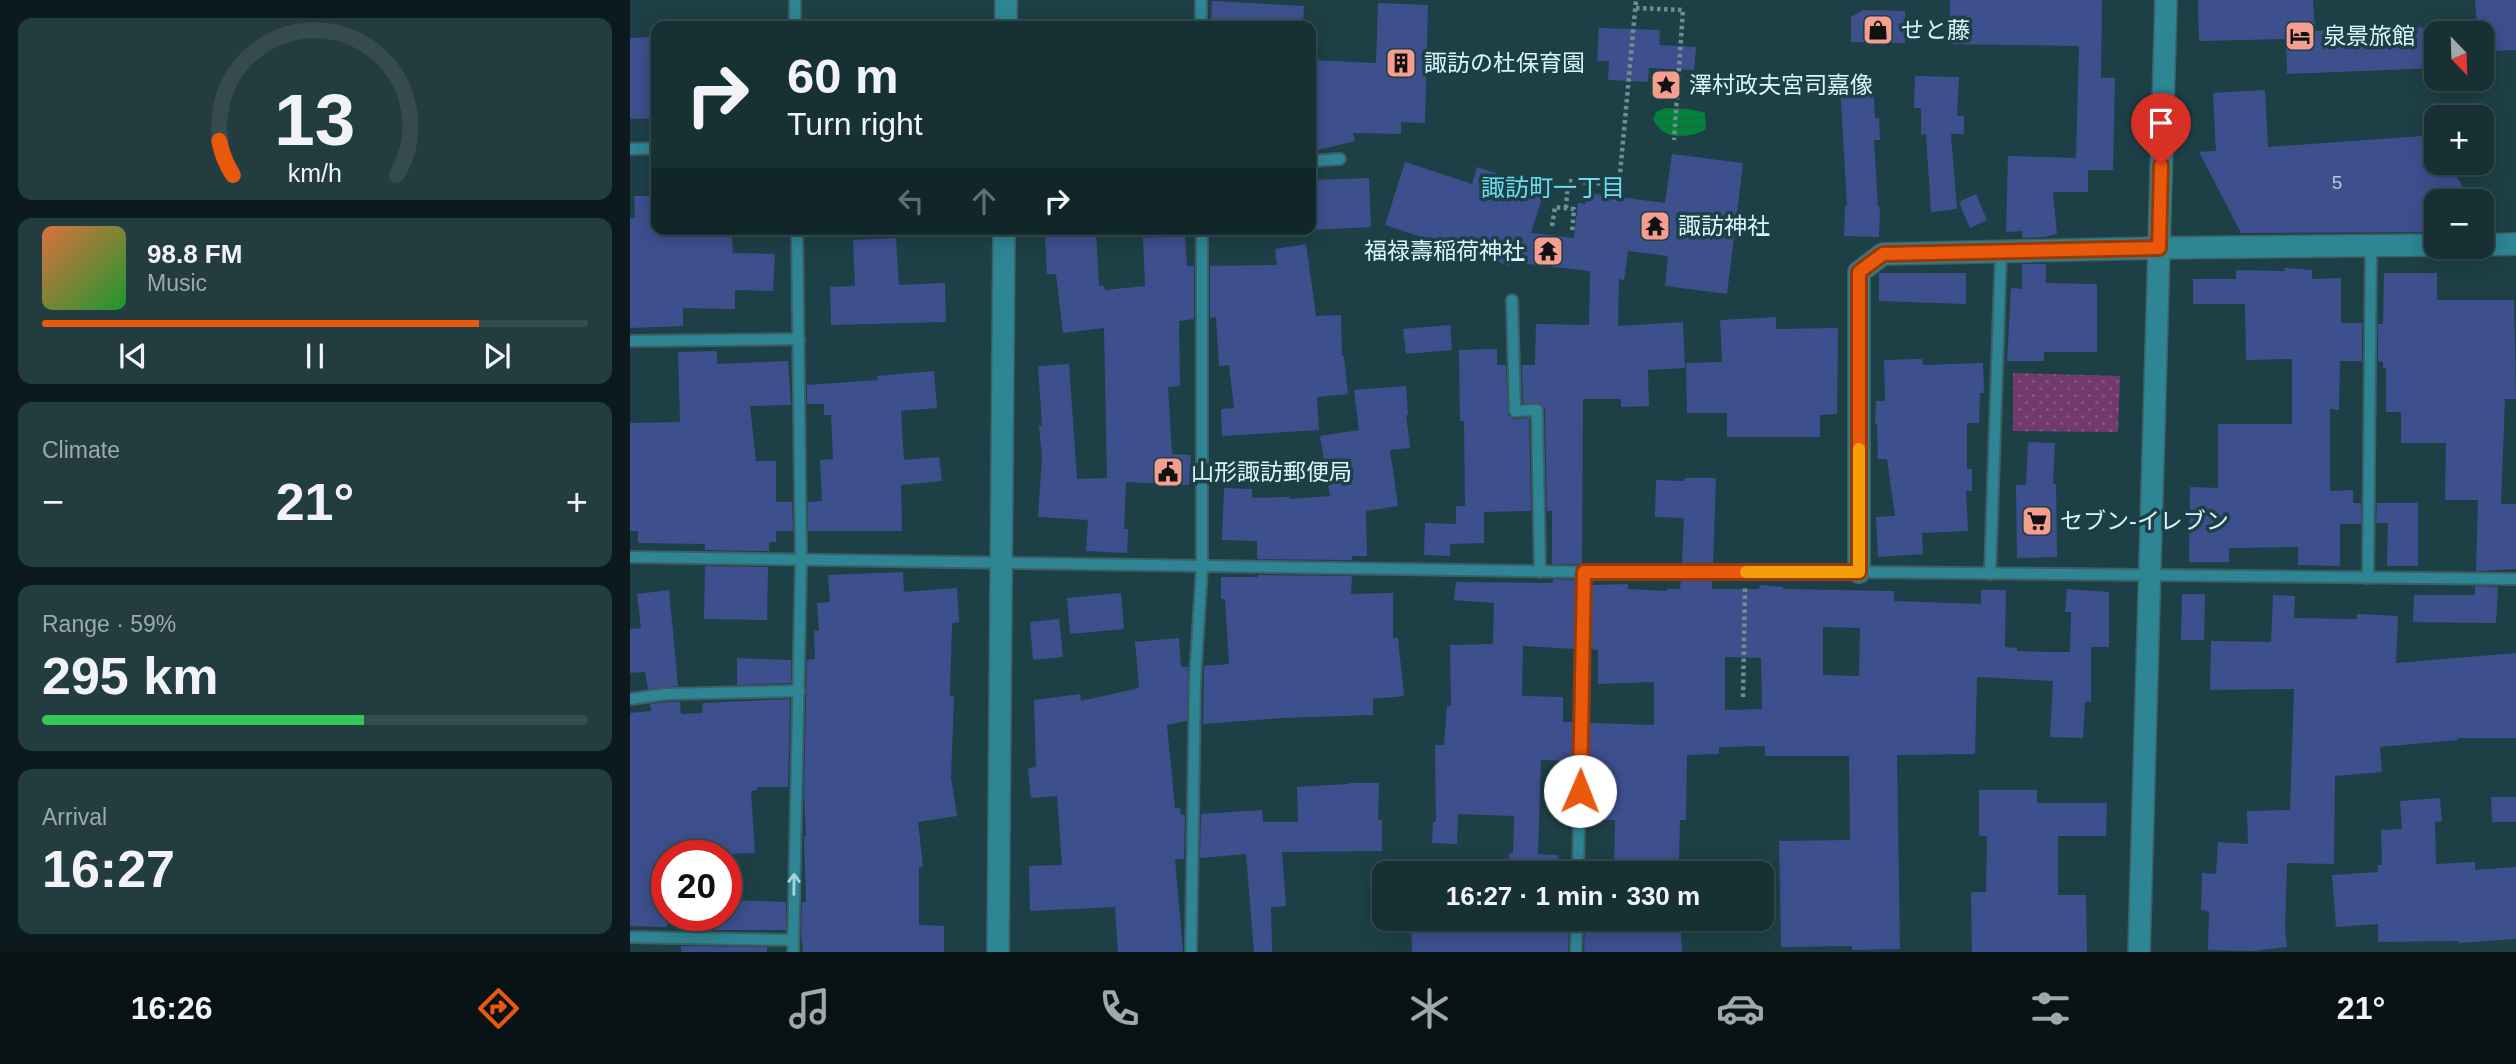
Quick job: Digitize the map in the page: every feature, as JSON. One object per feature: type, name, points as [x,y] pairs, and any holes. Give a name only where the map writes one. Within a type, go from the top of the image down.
[{"type":"street","points":[[1006,0],[1006,21]]},
{"type":"street","points":[[2139,952],[2166,0]]},
{"type":"street","points":[[998,952],[1004,235]]},
{"type":"street","points":[[2494,245],[2516,244]]},
{"type":"street","points":[[1859,572],[1859,272],[1883,254],[2424,245]]},
{"type":"lane","points":[[795,21],[796,0]]},
{"type":"lane","points":[[1201,0],[1201,21]]},
{"type":"lane","points":[[630,149],[651,148]]},
{"type":"lane","points":[[1316,161],[1340,159]]},
{"type":"lane","points":[[793,952],[801,561],[797,235]]},
{"type":"lane","points":[[1191,952],[1195,679],[1202,567],[1202,235]]},
{"type":"lane","points":[[2368,578],[2371,246]]},
{"type":"lane","points":[[1990,574],[2001,251]]},
{"type":"lane","points":[[1512,300],[1515,411],[1537,411],[1540,572]]},
{"type":"lane","points":[[630,341],[799,340]]},
{"type":"lane","points":[[630,557],[1540,572],[1859,572],[2516,579]]},
{"type":"lane","points":[[1578,861],[1584,572]]},
{"type":"lane","points":[[630,699],[666,694],[799,691]]},
{"type":"lane","points":[[1576,952],[1577,931]]},
{"type":"lane","points":[[630,937],[793,940]]},
{"type":"path","points":[[1566,208],[1568,181],[1619,185],[1636,0]]},
{"type":"path","points":[[1636,8],[1684,10],[1674,141]]},
{"type":"path","points":[[1552,226],[1555,207],[1574,209],[1572,233]]},
{"type":"path","points":[[1743,697],[1745,572]]},
{"type":"shaded area","points":[[1665,108],[1690,109],[1705,113],[1706,129],[1684,136],[1663,131],[1653,119],[1656,112]]},
{"type":"shaded area","points":[[2013,373],[2120,376],[2118,432],[2013,431]]},
{"type":"building","points":[[1950,0],[2102,0],[2101,78],[2115,78],[2113,170],[2088,170],[2088,192],[2053,192],[2057,234],[2022,238],[2022,231],[2006,232],[2008,156],[2076,158],[2079,46],[1950,44]]},
{"type":"building","points":[[2198,0],[2313,0],[2315,31],[2424,27],[2424,68],[2287,74],[2286,39],[2199,41]]},
{"type":"building","points":[[2475,0],[2516,0],[2516,50],[2494,51],[2494,21],[2477,21]]},
{"type":"building","points":[[1212,1],[1304,6],[1303,21],[1211,21]]},
{"type":"building","points":[[1378,3],[1428,5],[1425,123],[1401,122],[1401,134],[1353,133],[1355,141],[1318,150],[1316,60],[1376,63]]},
{"type":"building","name":"せと藤","points":[[1863,10],[1905,11],[1905,43],[1851,42],[1851,17]]},
{"type":"building","points":[[1599,28],[1660,30],[1659,45],[1696,47],[1694,70],[1649,68],[1648,82],[1608,80],[1609,61],[1597,61]]},
{"type":"building","points":[[651,37],[651,118],[630,119],[630,38]]},
{"type":"building","points":[[1915,76],[1959,77],[1957,116],[1964,116],[1964,134],[1951,134],[1957,209],[1931,212],[1926,134],[1921,135],[1921,108],[1914,108]]},
{"type":"building","points":[[1873,81],[1875,118],[1879,118],[1880,140],[1874,140],[1880,207],[1879,237],[1844,236],[1847,206],[1840,83]]},
{"type":"building","points":[[2265,90],[2268,147],[2424,136],[2424,175],[2456,175],[2464,189],[2424,189],[2424,232],[2241,233],[2199,152],[2216,151],[2213,93]]},
{"type":"building","points":[[1672,154],[1743,163],[1727,294],[1665,286],[1668,256],[1628,251],[1624,280],[1619,279],[1618,326],[1683,322],[1685,368],[1648,370],[1649,406],[1621,407],[1621,399],[1583,399],[1582,564],[1552,564],[1552,511],[1547,511],[1545,409],[1540,403],[1523,403],[1522,365],[1535,365],[1536,324],[1589,325],[1590,271],[1511,262],[1510,266],[1385,225],[1405,162],[1472,184],[1477,167],[1545,189],[1531,233],[1574,238],[1578,203],[1585,204],[1587,193],[1665,203]]},
{"type":"building","points":[[1369,178],[1371,227],[1316,230],[1316,180]]},
{"type":"building","points":[[1976,194],[1987,220],[1970,228],[1959,202]]},
{"type":"building","points":[[634,196],[651,196],[651,235],[732,235],[733,253],[775,254],[773,291],[735,290],[735,309],[683,308],[683,326],[630,328],[630,218],[635,218]]},
{"type":"building","points":[[1096,235],[1099,286],[1104,286],[1105,290],[1145,286],[1143,238],[1185,236],[1187,266],[1194,266],[1194,319],[1179,321],[1180,386],[1168,387],[1172,454],[1191,455],[1189,485],[1126,482],[1124,529],[1128,529],[1127,553],[1086,551],[1088,520],[1038,517],[1042,457],[1039,426],[1042,426],[1038,366],[1069,364],[1077,479],[1107,478],[1104,328],[1063,333],[1056,274],[1047,274],[1045,237]]},
{"type":"building","points":[[896,238],[899,285],[945,283],[946,322],[831,325],[830,287],[855,286],[853,240]]},
{"type":"building","points":[[1306,244],[1316,316],[1341,315],[1342,356],[1348,394],[1317,397],[1319,430],[1222,436],[1221,409],[1234,408],[1229,365],[1219,366],[1216,317],[1210,318],[1210,266],[1277,265],[1275,249]]},
{"type":"building","points":[[2022,264],[2046,264],[2046,283],[2097,284],[2097,352],[2044,352],[2044,361],[2007,361],[2011,288],[2022,289]]},
{"type":"building","points":[[2285,268],[2312,270],[2312,279],[2341,278],[2341,323],[2362,323],[2362,361],[2340,361],[2339,410],[2330,409],[2330,491],[2353,490],[2353,503],[2361,503],[2361,524],[2340,524],[2340,566],[2298,565],[2298,547],[2229,548],[2229,562],[2189,562],[2190,487],[2218,488],[2218,424],[2292,424],[2292,359],[2246,360],[2245,304],[2193,304],[2193,279],[2236,279],[2236,270],[2284,271]]},
{"type":"building","points":[[1879,273],[1966,273],[1966,304],[1879,301]]},
{"type":"building","points":[[2384,273],[2437,273],[2437,300],[2514,300],[2516,399],[2505,399],[2501,504],[2516,504],[2516,569],[2476,571],[2478,500],[2445,500],[2446,443],[2401,443],[2401,412],[2386,412],[2386,368],[2383,368],[2383,362],[2378,361],[2378,324],[2383,324]]},
{"type":"building","points":[[1776,317],[1776,329],[1838,328],[1837,414],[1820,415],[1820,437],[1727,437],[1727,413],[1687,413],[1686,363],[1722,362],[1720,320]]},
{"type":"building","points":[[1450,325],[1452,350],[1406,354],[1403,329]]},
{"type":"building","points":[[1497,349],[1497,365],[1506,365],[1508,415],[1515,419],[1529,418],[1531,511],[1484,512],[1484,543],[1450,544],[1450,556],[1424,555],[1425,523],[1456,524],[1456,506],[1465,506],[1464,421],[1460,421],[1459,350]]},
{"type":"building","points":[[717,351],[717,364],[788,361],[791,405],[750,406],[756,461],[776,461],[776,502],[792,502],[793,531],[776,531],[776,542],[769,542],[769,551],[705,550],[705,544],[638,543],[638,531],[630,531],[630,423],[680,422],[678,352]]},
{"type":"building","points":[[1922,359],[1923,365],[1983,363],[1984,393],[1980,393],[1979,423],[1967,423],[1967,469],[1972,469],[1972,491],[1966,491],[1968,531],[1922,533],[1923,554],[1878,557],[1876,517],[1895,516],[1887,459],[1878,459],[1875,424],[1876,401],[1885,401],[1884,360]]},
{"type":"building","points":[[934,371],[937,408],[901,411],[904,460],[939,457],[942,481],[901,485],[902,531],[808,531],[808,502],[822,501],[820,460],[833,459],[831,415],[824,415],[824,404],[807,404],[807,385],[878,380],[877,376]]},
{"type":"building","points":[[1406,386],[1410,448],[1390,450],[1398,506],[1366,511],[1367,556],[1352,556],[1352,560],[1257,559],[1257,541],[1222,540],[1224,488],[1252,489],[1252,498],[1330,496],[1320,436],[1359,430],[1354,390]]},
{"type":"building","name":"セブン-イレブン","points":[[2028,442],[2055,443],[2053,484],[2056,484],[2057,557],[2017,558],[2016,485],[2026,485]]},
{"type":"building","points":[[1685,478],[1716,478],[1713,564],[1682,564],[1684,518],[1655,517],[1656,480],[1684,481]]},
{"type":"building","points":[[2377,503],[2418,503],[2418,566],[2387,566],[2388,523],[2376,523]]},
{"type":"building","points":[[705,566],[768,567],[767,620],[704,619]]},
{"type":"building","points":[[903,572],[904,592],[957,588],[959,622],[952,623],[950,696],[954,696],[951,778],[957,816],[918,822],[923,867],[919,867],[919,925],[944,926],[944,952],[803,952],[802,902],[806,902],[804,795],[807,660],[815,659],[814,631],[819,631],[817,603],[830,602],[828,575]]},
{"type":"building","points":[[1352,576],[1351,594],[1393,593],[1393,638],[1398,638],[1404,696],[1373,699],[1373,715],[1203,724],[1204,666],[1229,664],[1221,577]]},
{"type":"building","points":[[1553,579],[1576,580],[1575,649],[1523,646],[1522,696],[1563,697],[1563,722],[1573,722],[1572,761],[1541,760],[1538,854],[1558,855],[1558,861],[1509,861],[1509,853],[1513,853],[1514,816],[1458,814],[1457,844],[1432,843],[1433,822],[1436,822],[1435,745],[1444,745],[1447,706],[1451,706],[1450,645],[1493,644],[1494,603],[1454,600],[1456,582],[1553,583]]},
{"type":"building","points":[[1681,580],[1712,580],[1712,589],[1759,589],[1760,585],[1783,589],[1894,591],[1894,601],[1981,604],[1981,590],[2006,590],[2005,647],[2017,648],[2017,651],[2044,652],[2070,652],[2071,612],[2065,612],[2067,589],[2109,592],[2109,647],[2091,647],[2091,702],[2085,702],[2083,738],[2050,737],[2053,681],[1977,677],[1975,754],[1897,755],[1900,949],[1852,950],[1852,946],[1781,947],[1779,841],[1850,840],[1849,756],[1765,756],[1765,746],[1719,747],[1719,754],[1687,755],[1686,820],[1680,820],[1679,861],[1614,861],[1615,820],[1594,820],[1594,761],[1588,761],[1589,723],[1654,725],[1654,682],[1598,684],[1598,650],[1590,649],[1592,585],[1628,584],[1628,589],[1680,589]],"holes":[[[1823,627],[1860,628],[1859,676],[1823,675]],[[1725,657],[1761,658],[1762,709],[1725,710]]]},
{"type":"building","points":[[2475,586],[2498,587],[2496,623],[2413,622],[2414,595],[2475,595]]},
{"type":"building","points":[[669,590],[678,686],[648,689],[645,672],[630,673],[630,629],[641,628],[637,594]]},
{"type":"building","points":[[1121,593],[1124,629],[1070,634],[1067,598]]},
{"type":"building","points":[[2182,594],[2205,594],[2204,640],[2181,640]]},
{"type":"building","points":[[2273,595],[2295,596],[2294,618],[2357,619],[2357,614],[2398,616],[2396,663],[2516,653],[2516,738],[2457,738],[2458,740],[2380,747],[2382,772],[2335,776],[2334,864],[2287,863],[2287,947],[2254,951],[2208,950],[2209,911],[2201,910],[2202,873],[2216,874],[2218,842],[2248,844],[2247,811],[2290,810],[2294,689],[2210,690],[2211,641],[2271,642]]},
{"type":"building","points":[[1059,619],[1063,657],[1033,660],[1030,622]]},
{"type":"building","points":[[1179,638],[1181,667],[1188,667],[1187,721],[1167,725],[1175,808],[1180,808],[1181,815],[1185,815],[1184,859],[1175,859],[1183,952],[1118,952],[1115,907],[1030,911],[1029,866],[1062,865],[1057,796],[1031,798],[1028,768],[1036,767],[1034,700],[1080,694],[1081,701],[1139,688],[1135,642]]},
{"type":"building","points":[[737,658],[791,660],[791,683],[737,685]]},
{"type":"building","points":[[790,699],[788,787],[757,787],[757,790],[751,791],[755,853],[742,853],[742,840],[651,840],[651,927],[630,926],[630,713],[651,711],[650,704],[680,702],[681,714],[702,713],[703,703]]},
{"type":"building","points":[[1379,783],[1378,820],[1382,820],[1382,851],[1282,852],[1286,906],[1271,907],[1272,952],[1254,952],[1246,854],[1200,858],[1201,814],[1262,810],[1263,822],[1298,822],[1297,787]]},
{"type":"building","points":[[1979,790],[2037,790],[2037,803],[2107,803],[2106,836],[2058,836],[2058,895],[2086,895],[2087,952],[1972,952],[1971,892],[1986,892],[1987,836],[1979,836]]},
{"type":"building","points":[[2491,797],[2516,797],[2516,822],[2492,822]]},
{"type":"building","points":[[2440,798],[2442,821],[2435,822],[2436,864],[2475,862],[2475,870],[2516,867],[2516,939],[2458,943],[2378,942],[2378,924],[2336,927],[2332,875],[2378,872],[2378,865],[2382,865],[2381,830],[2402,829],[2400,801]]},
{"type":"building","points":[[742,901],[786,902],[786,930],[742,930]]},
{"type":"building","points":[[1411,931],[1569,931],[1568,952],[1412,952]]},
{"type":"building","points":[[1585,931],[1681,931],[1682,952],[1584,952]]},
{"type":"building","points":[[681,946],[767,947],[767,952],[681,952]]},
{"type":"slow traffic","points":[[1746,572],[1859,572],[1859,449]]},
{"type":"place","name":"せと藤","points":[[1878,30]]},
{"type":"place","name":"泉景旅館","points":[[2300,36]]},
{"type":"place","name":"諏訪の杜保育園","points":[[1401,63]]},
{"type":"place","name":"澤村政夫宮司嘉像","points":[[1666,85]]},
{"type":"place","name":"諏訪神社","points":[[1655,226]]},
{"type":"place","name":"福禄壽稲荷神社","points":[[1548,251]]},
{"type":"place","name":"山形諏訪郵便局","points":[[1168,472]]},
{"type":"place","name":"セブン-イレブン","points":[[2037,521]]},
{"type":"district","name":"諏訪町一丁目","points":[[1553,188]]},
{"type":"route","points":[[1580,791],[1584,572],[1859,572],[1859,272],[1883,254],[2159,248],[2161,165]]}]
